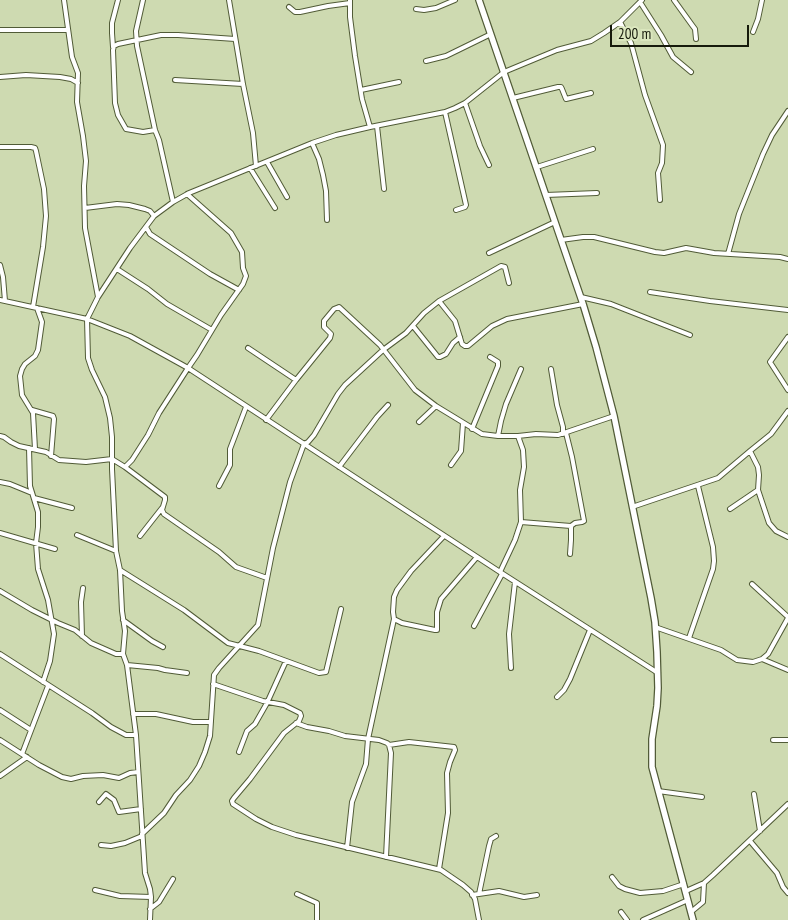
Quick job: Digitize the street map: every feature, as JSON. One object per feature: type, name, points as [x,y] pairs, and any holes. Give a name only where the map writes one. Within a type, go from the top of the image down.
[{"type":"street","points":[[64,0],[72,57],[78,73],[76,102],[86,161],[86,237],[98,297]]},
{"type":"street","points":[[118,0],[112,23],[115,103],[118,115],[126,129],[147,132],[155,130]]},
{"type":"street","points":[[143,0],[136,31],[138,55],[173,202]]},
{"type":"street","points":[[230,0],[242,84],[253,133],[256,166]]},
{"type":"street","points":[[416,8],[424,10],[436,8],[455,0]]},
{"type":"street","points":[[479,0],[583,304],[614,416],[655,626],[658,673],[657,706],[652,738],[652,767],[693,920]]},
{"type":"street","points":[[674,0],[692,25],[696,39]]},
{"type":"street","points":[[753,32],[762,0]]},
{"type":"street","points":[[150,920],[151,898],[145,873],[134,714],[127,665],[123,654],[125,631],[120,570],[116,551],[110,413],[88,358],[87,319],[98,297],[130,248],[154,216],[187,194],[336,135],[446,112],[456,108],[504,72],[557,50],[591,41],[620,22],[641,1],[673,57],[691,72]]},
{"type":"street","points":[[289,7],[294,12],[300,12],[350,2],[355,56],[370,127]]},
{"type":"street","points":[[620,22],[631,43],[645,95],[663,145],[663,154],[658,173],[660,200]]},
{"type":"street","points":[[0,30],[68,30]]},
{"type":"street","points":[[426,62],[446,56],[491,34]]},
{"type":"street","points":[[114,48],[118,44],[161,35],[235,39]]},
{"type":"street","points":[[0,77],[26,75],[60,76],[78,83]]},
{"type":"street","points":[[175,80],[242,84]]},
{"type":"street","points":[[361,90],[399,82]]},
{"type":"street","points":[[513,98],[558,86],[561,86],[566,99],[591,93]]},
{"type":"street","points":[[465,103],[480,146],[489,165]]},
{"type":"street","points":[[728,254],[739,214],[763,154],[772,135],[788,111]]},
{"type":"street","points":[[446,112],[466,205],[456,210]]},
{"type":"street","points":[[376,126],[384,189]]},
{"type":"street","points":[[312,143],[319,159],[326,191],[328,220]]},
{"type":"street","points":[[0,147],[35,148],[44,189],[46,216],[35,307],[42,322],[38,350],[35,356],[25,364],[20,376],[22,396],[32,410],[35,449]]},
{"type":"street","points":[[537,167],[593,149]]},
{"type":"street","points":[[267,162],[287,197]]},
{"type":"street","points":[[250,168],[275,208]]},
{"type":"street","points":[[546,195],[597,193]]},
{"type":"street","points":[[125,467],[138,452],[159,413],[245,279],[246,273],[243,268],[242,252],[235,240],[222,225],[187,194]]},
{"type":"street","points":[[85,208],[117,204],[129,205],[145,208],[154,216]]},
{"type":"street","points":[[490,253],[555,222]]},
{"type":"street","points":[[146,227],[150,234],[210,274],[239,290]]},
{"type":"street","points":[[141,234],[150,234]]},
{"type":"street","points":[[561,240],[594,237],[664,253],[686,248],[703,252],[788,258]]},
{"type":"street","points":[[0,266],[3,277],[2,300],[87,319],[130,336],[188,368],[501,573],[658,673]]},
{"type":"street","points":[[101,846],[125,843],[142,835],[164,813],[176,795],[190,780],[205,752],[210,736],[214,675],[258,625],[273,548],[290,482],[304,444],[314,435],[338,394],[354,375],[399,339],[419,318],[439,302],[500,266],[505,267],[510,283]]},
{"type":"street","points":[[117,269],[167,304],[212,330]]},
{"type":"street","points":[[650,292],[788,310]]},
{"type":"street","points":[[580,297],[611,304],[690,335]]},
{"type":"street","points":[[439,302],[455,321],[462,344],[465,346],[468,346],[492,326],[507,319],[583,304]]},
{"type":"street","points":[[266,420],[330,338],[331,334],[324,326],[324,321],[336,307],[342,309],[380,346],[415,390],[436,406],[482,434],[498,436],[536,434],[553,436],[614,416]]},
{"type":"street","points":[[413,326],[438,357],[446,354],[452,343],[460,337]]},
{"type":"street","points":[[788,337],[770,362],[788,390]]},
{"type":"street","points":[[248,348],[296,380]]},
{"type":"street","points":[[472,429],[498,366],[498,362],[490,356]]},
{"type":"street","points":[[498,436],[506,404],[521,369]]},
{"type":"street","points":[[521,522],[571,526],[582,522],[584,519],[568,440],[557,405],[551,369]]},
{"type":"street","points":[[339,467],[388,405]]},
{"type":"street","points":[[419,422],[436,406]]},
{"type":"street","points":[[220,486],[230,465],[230,449],[246,407]]},
{"type":"street","points":[[32,410],[53,416],[51,456]]},
{"type":"street","points":[[632,507],[718,478],[771,434],[788,411]]},
{"type":"street","points":[[451,465],[461,452],[463,423]]},
{"type":"street","points":[[0,436],[19,446],[46,452],[59,460],[86,462],[112,459],[125,467],[165,497],[162,507],[140,536]]},
{"type":"street","points":[[474,626],[501,573],[521,522],[520,494],[524,462],[523,450],[518,436]]},
{"type":"street","points":[[29,448],[30,486],[38,512],[36,543],[38,569],[54,634],[50,661],[43,682]]},
{"type":"street","points":[[750,451],[758,467],[758,490],[770,523],[773,528],[788,537]]},
{"type":"street","points":[[0,482],[10,484],[33,496],[72,508]]},
{"type":"street","points":[[690,638],[714,561],[713,547],[698,486]]},
{"type":"street","points":[[730,509],[758,490]]},
{"type":"street","points":[[162,507],[164,514],[219,552],[236,567],[267,578]]},
{"type":"street","points":[[570,554],[571,526]]},
{"type":"street","points":[[0,532],[55,549]]},
{"type":"street","points":[[77,535],[116,551]]},
{"type":"street","points":[[347,848],[352,802],[366,764],[368,739],[394,619],[394,597],[411,571],[444,536]]},
{"type":"street","points":[[394,619],[402,623],[436,630],[438,626],[437,612],[442,600],[477,557]]},
{"type":"street","points":[[120,570],[184,610],[228,643],[319,673],[326,672],[341,609]]},
{"type":"street","points":[[511,668],[509,634],[515,582]]},
{"type":"street","points":[[655,626],[721,650],[737,660],[753,662],[762,659],[768,654],[788,618],[752,584]]},
{"type":"street","points":[[82,636],[81,602],[83,588]]},
{"type":"street","points":[[0,591],[52,620],[75,630],[91,643],[116,654],[123,654]]},
{"type":"street","points":[[123,620],[152,641],[163,646]]},
{"type":"street","points":[[557,697],[570,680],[590,630]]},
{"type":"street","points":[[228,643],[232,653]]},
{"type":"street","points":[[0,654],[111,727],[126,735],[136,734]]},
{"type":"street","points":[[762,659],[788,670]]},
{"type":"street","points":[[239,752],[248,731],[255,724],[268,703],[286,661]]},
{"type":"street","points":[[127,665],[187,673]]},
{"type":"street","points":[[213,684],[268,703],[284,705],[300,713],[301,718],[284,734],[234,798],[233,803],[252,817],[277,829],[309,839],[439,869],[463,885],[472,895],[480,920]]},
{"type":"street","points":[[22,754],[48,686]]},
{"type":"street","points":[[0,710],[31,730]]},
{"type":"street","points":[[134,714],[156,714],[193,722],[211,722]]},
{"type":"street","points":[[296,723],[345,736],[384,742],[389,745],[409,742],[452,746],[454,748],[447,773],[448,813],[439,869]]},
{"type":"street","points":[[0,740],[62,777],[71,779],[103,775],[119,778],[138,772]]},
{"type":"street","points":[[773,740],[788,740]]},
{"type":"street","points":[[386,856],[391,753],[389,745]]},
{"type":"street","points":[[0,776],[27,757]]},
{"type":"street","points":[[658,791],[702,798]]},
{"type":"street","points":[[99,802],[106,794],[114,800],[119,812],[141,809]]},
{"type":"street","points":[[754,794],[760,830]]},
{"type":"street","points":[[686,891],[704,883],[787,806]]},
{"type":"street","points":[[479,894],[491,839],[496,836]]},
{"type":"street","points":[[750,841],[777,873],[788,893]]},
{"type":"street","points":[[612,877],[619,886],[640,894],[663,891],[684,884]]},
{"type":"street","points":[[150,909],[159,902],[172,879]]},
{"type":"street","points":[[691,912],[703,902],[704,883]]},
{"type":"street","points":[[94,890],[120,896],[151,898]]},
{"type":"street","points":[[472,895],[499,891],[524,897],[537,895]]},
{"type":"street","points":[[297,894],[317,903],[317,920]]},
{"type":"street","points":[[643,920],[688,900]]},
{"type":"street","points":[[621,912],[627,920]]}]
